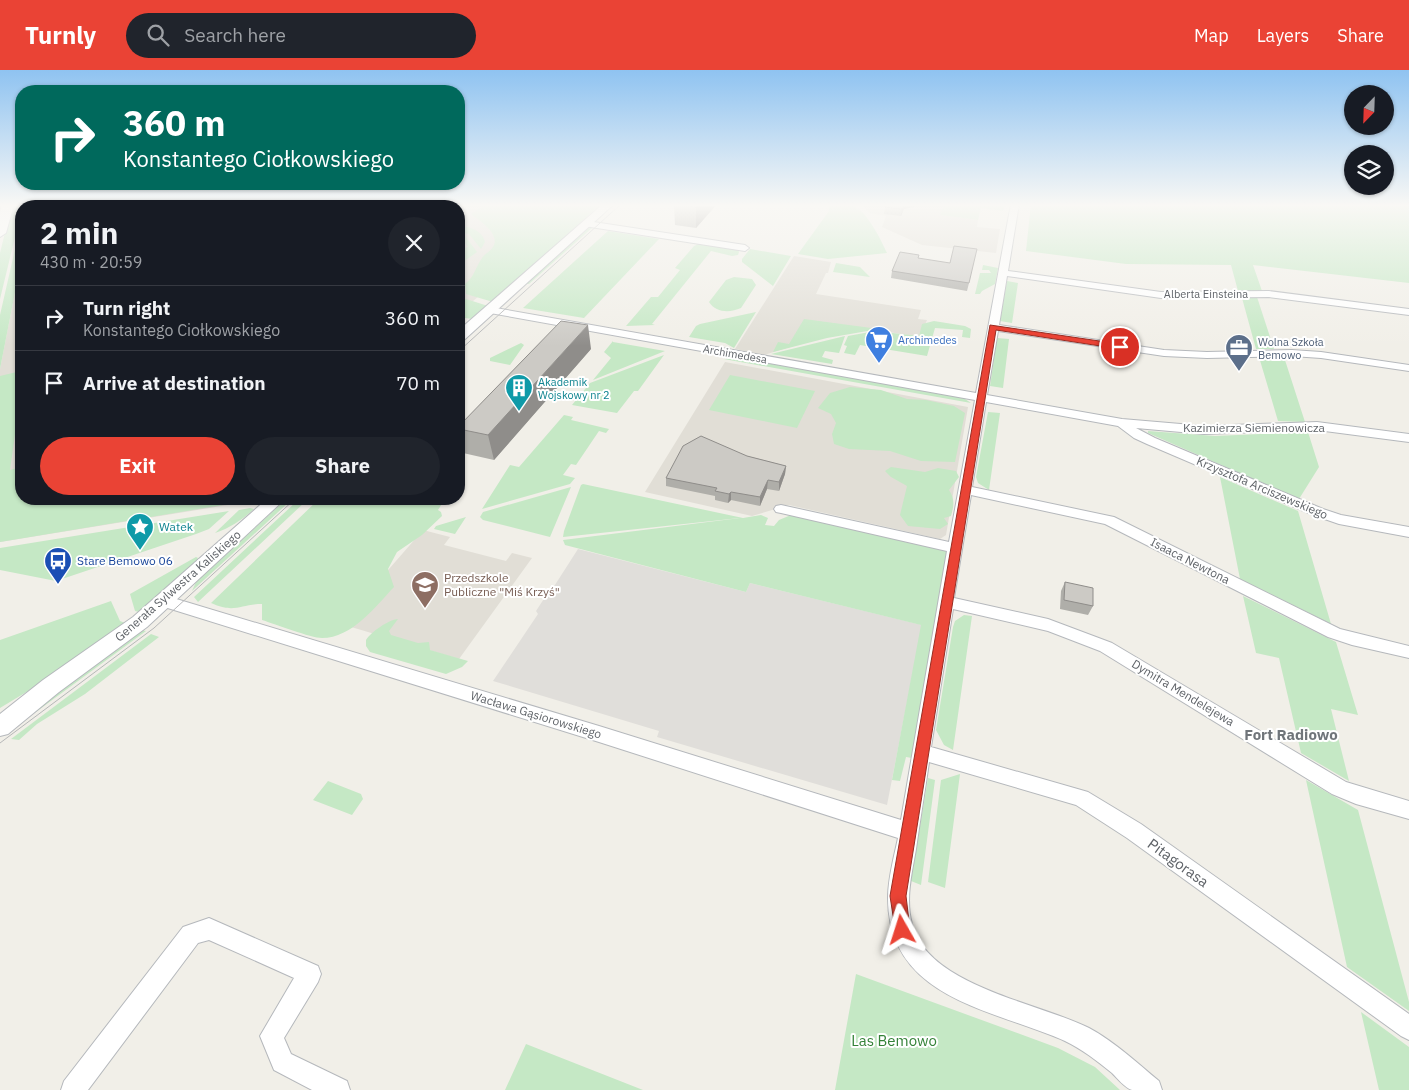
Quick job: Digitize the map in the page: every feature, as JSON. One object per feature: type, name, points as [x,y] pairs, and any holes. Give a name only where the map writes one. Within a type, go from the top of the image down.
[{"type":"street","points":[[465,332],[555,252]]},
{"type":"street","points":[[1007,252],[955,548],[898,896],[902,930],[913,953],[930,972],[960,990],[1072,1032],[1100,1048],[1150,1090]]},
{"type":"street","name":"Alberta Einsteina","points":[[1003,273],[1161,295],[1269,294],[1409,312]]},
{"type":"street","name":"Archimedesa","points":[[490,310],[981,397]]},
{"type":"street","points":[[993,327],[1164,353],[1207,355],[1292,353],[1321,355],[1409,368]]},
{"type":"street","name":"Kazimierza Siemienowicza","points":[[981,397],[1122,423],[1204,430],[1317,426],[1409,438]]},
{"type":"street","name":"Krzysztofa Arciszewskiego","points":[[1122,423],[1130,430],[1151,441],[1318,512],[1339,519],[1409,532]]},
{"type":"street","name":"Isaaca Newtona","points":[[965,490],[1108,520],[1334,633],[1409,652]]},
{"type":"street","name":"Generała Sylwestra Kaliskiego","points":[[0,727],[51,686],[140,622],[270,505]]},
{"type":"street","points":[[781,509],[955,548]]},
{"type":"street","name":"Wacława Gąsiorowskiego","points":[[163,601],[599,734],[909,832]]},
{"type":"street","name":"Dymitra Mendelejewa","points":[[946,602],[1067,630],[1088,638],[1106,647],[1339,788],[1356,796],[1409,810]]},
{"type":"street","name":"Generała Sylwestra Kaliskiego","points":[[0,714],[51,686]]},
{"type":"street","name":"Pitagorasa","points":[[921,752],[1081,798],[1134,832],[1409,1028]]},
{"type":"street","points":[[73,1090],[191,935],[208,929],[310,974],[272,1036],[282,1062],[338,1090]]},
{"type":"shaded area","points":[[465,252],[531,252],[465,308]]},
{"type":"shaded area","points":[[794,256],[831,262],[828,273],[826,273],[816,294],[921,310],[918,319],[927,320],[920,337],[838,324],[793,346],[764,355],[735,349]]},
{"type":"shaded area","points":[[15,292],[15,505],[228,505],[0,542],[0,369]]},
{"type":"shaded area","points":[[725,362],[968,407],[946,535],[940,539],[789,505],[752,516],[645,492]]},
{"type":"shaded area","name":"Przedszkole Publiczne \"Miś Krzyś\"","points":[[423,530],[450,537],[444,545],[506,561],[512,553],[532,558],[459,659],[341,624]]},
{"type":"shaded area","points":[[578,549],[746,592],[750,583],[922,625],[887,805],[657,737],[659,731],[493,681],[538,614],[536,611]]},
{"type":"green space","points":[[11,252],[0,299],[0,253]]},
{"type":"green space","points":[[15,252],[15,292],[0,369],[0,315]]},
{"type":"green space","points":[[465,252],[477,252],[465,261]]},
{"type":"green space","points":[[488,252],[549,252],[493,302],[466,294],[465,284],[473,275],[483,257]]},
{"type":"green space","points":[[561,252],[565,252],[529,284],[526,284]]},
{"type":"green space","points":[[585,252],[647,252],[584,318],[523,308]]},
{"type":"green space","points":[[689,252],[711,252],[652,324],[655,325],[626,326],[651,297],[658,297],[680,270],[675,268]]},
{"type":"green space","points":[[714,252],[739,252],[738,255],[732,256]]},
{"type":"green space","points":[[748,252],[765,252],[791,256],[773,286],[742,262]]},
{"type":"green space","points":[[800,252],[887,253],[828,259],[798,254]]},
{"type":"green space","points":[[1031,252],[1409,252],[1409,283],[1253,265],[1262,291],[1238,291],[1231,265],[1126,264]]},
{"type":"green space","points":[[836,263],[860,267],[870,277],[833,272]]},
{"type":"green space","points":[[983,265],[998,268],[995,284],[980,294],[975,294],[980,273],[991,273],[989,270],[982,270]]},
{"type":"green space","points":[[734,277],[752,279],[756,285],[741,308],[724,311],[712,306],[709,302],[726,280]]},
{"type":"green space","points":[[1007,281],[1018,283],[1012,323],[1000,321]]},
{"type":"green space","points":[[1257,297],[1274,349],[1256,349],[1242,298]]},
{"type":"green space","points":[[465,299],[488,306],[472,319],[465,318]]},
{"type":"green space","points":[[756,312],[734,348],[725,343],[689,337],[696,326],[700,324]]},
{"type":"green space","points":[[804,319],[879,329],[827,338],[773,352],[778,342],[789,344]]},
{"type":"green space","points":[[934,321],[965,326],[971,329],[970,338],[962,337],[963,330],[935,328],[927,356],[860,345],[855,355],[844,353],[847,346],[844,345],[848,336],[875,331],[919,336],[922,324]]},
{"type":"green space","points":[[845,336],[839,353],[825,351],[822,357],[833,360],[832,364],[771,354]]},
{"type":"green space","points":[[997,338],[1009,339],[1003,388],[990,386]]},
{"type":"green space","points":[[613,341],[665,351],[593,380],[611,358],[604,352]]},
{"type":"green space","points":[[521,343],[524,345],[510,365],[490,361],[490,358]]},
{"type":"green space","points":[[664,355],[638,391],[634,391],[617,413],[572,405],[590,383]]},
{"type":"green space","points":[[1259,357],[1284,357],[1305,422],[1278,421]]},
{"type":"green space","points":[[737,358],[962,397],[971,403],[724,359]]},
{"type":"green space","points":[[15,372],[15,435],[10,470],[15,469],[15,505],[223,505],[0,542],[0,376]]},
{"type":"green space","points":[[730,375],[815,391],[797,428],[709,410]]},
{"type":"green space","points":[[850,387],[881,390],[907,399],[926,400],[954,406],[965,413],[955,462],[921,461],[890,451],[849,449],[834,444],[832,434],[836,423],[831,414],[818,408],[830,393]]},
{"type":"green space","points":[[988,412],[1000,413],[989,490],[978,483],[976,477]]},
{"type":"green space","points":[[564,415],[573,417],[571,420],[609,429],[606,433],[599,431],[576,465],[571,464],[563,475],[575,478],[570,484],[482,509],[510,465],[519,467]]},
{"type":"green space","points":[[1148,431],[1215,436],[1308,432],[1319,467],[1299,499],[1148,433]]},
{"type":"green space","points":[[891,467],[925,472],[938,468],[956,471],[959,477],[949,490],[953,500],[951,516],[944,518],[948,524],[940,529],[908,526],[900,515],[907,486],[891,477],[885,471]]},
{"type":"green space","points":[[1220,477],[1298,511],[1331,624],[1240,579]]},
{"type":"green space","points":[[581,485],[743,518],[761,515],[768,518],[765,525],[774,526],[779,520],[791,515],[948,548],[912,758],[906,757],[900,781],[892,780],[921,625],[750,583],[746,592],[565,545],[563,540],[740,518],[563,537]]},
{"type":"green space","points":[[571,487],[550,537],[483,520],[480,517],[483,512]]},
{"type":"green space","points":[[280,505],[286,505],[192,591],[196,582]]},
{"type":"green space","points":[[293,505],[302,505],[198,602],[194,597]]},
{"type":"green space","points":[[313,505],[441,505],[438,510],[442,516],[422,535],[397,552],[388,569],[394,587],[371,612],[343,633],[333,637],[322,638],[262,620],[262,604],[226,608],[211,603]]},
{"type":"green space","points":[[254,509],[226,529],[215,533],[239,510]]},
{"type":"green space","points":[[229,511],[209,529],[56,581],[0,570],[0,548]]},
{"type":"green space","points":[[466,517],[455,534],[434,529],[436,526]]},
{"type":"green space","points":[[196,557],[198,558],[196,562],[139,612],[135,611],[130,594]]},
{"type":"green space","points":[[1243,596],[1336,642],[1358,715],[1331,709],[1349,781],[1301,753],[1279,658],[1256,653]]},
{"type":"green space","points":[[111,601],[120,621],[125,623],[38,685],[0,708],[0,640]]},
{"type":"green space","points":[[964,615],[972,616],[953,750],[944,745],[936,730],[953,627],[955,621]]},
{"type":"green space","points":[[398,619],[389,631],[391,635],[418,643],[429,642],[430,650],[468,661],[462,667],[446,674],[370,652],[366,646],[368,637],[385,624]]},
{"type":"green space","points":[[141,630],[146,631],[6,734],[7,729]]},
{"type":"green space","points":[[151,634],[159,637],[85,694],[37,724],[19,740],[11,739]]},
{"type":"green space","points":[[960,774],[945,888],[928,882],[941,780]]},
{"type":"green space","points":[[928,778],[935,780],[921,885],[911,881]]},
{"type":"green space","points":[[1306,780],[1358,810],[1409,1002],[1409,1011],[1347,967]]},
{"type":"green space","points":[[328,781],[361,794],[363,799],[352,815],[313,800]]},
{"type":"green space","name":"Las Bemowo","points":[[856,974],[1058,1048],[1095,1067],[1120,1090],[835,1090]]},
{"type":"green space","points":[[1361,1012],[1409,1047],[1409,1090],[1379,1090]]},
{"type":"green space","points":[[526,1044],[643,1090],[505,1090]]},
{"type":"building","points":[[900,252],[919,255],[918,258],[950,263],[953,252],[976,252],[969,283],[892,271]]},
{"type":"building","points":[[561,321],[588,325],[488,435],[465,430],[465,420]]},
{"type":"building","points":[[701,436],[747,456],[786,466],[779,482],[768,480],[760,497],[731,492],[729,494],[715,491],[717,488],[666,478],[683,446]]},
{"type":"building","points":[[1065,582],[1093,588],[1093,606],[1064,600]]},
{"type":"tram line","points":[[465,346],[569,252]]},
{"type":"tram line","points":[[0,743],[154,628],[288,505]]},
{"type":"place","name":"Archimedes","points":[[879,364]]},
{"type":"place","name":"Wolna Szkoła Bemowo","points":[[1239,372]]},
{"type":"place","name":"Akademik Wojskowy nr 2","points":[[519,412]]},
{"type":"place","name":"Watek","points":[[140,551]]},
{"type":"place","name":"Stare Bemowo 06","points":[[58,585]]},
{"type":"place","name":"Przedszkole Publiczne \"Miś Krzyś\"","points":[[425,609]]},
{"type":"district","name":"Fort Radiowo","points":[[1291,735]]},
{"type":"route","points":[[902,930],[898,896],[993,327],[1120,347]]}]
